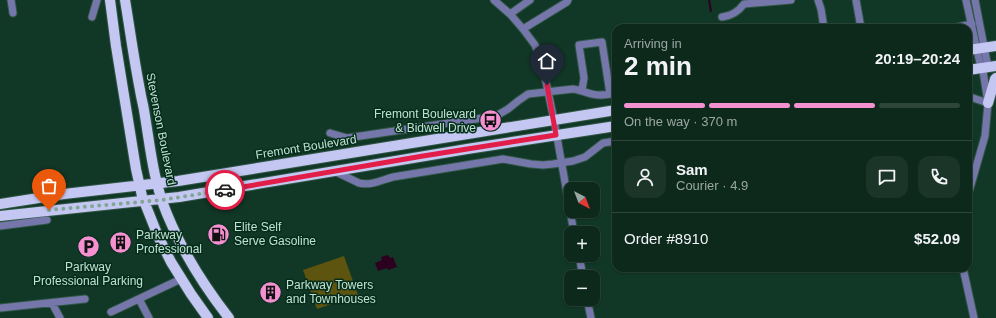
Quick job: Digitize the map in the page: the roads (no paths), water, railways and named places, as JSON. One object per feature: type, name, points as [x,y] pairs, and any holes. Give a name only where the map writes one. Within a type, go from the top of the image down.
[{"type":"main road","points":[[110,0],[139,185],[158,236],[190,294],[208,318]]},
{"type":"main road","name":"Stevenson Boulevard","points":[[125,0],[157,183],[162,200],[173,227],[201,280],[229,318]]},
{"type":"main road","points":[[976,49],[996,46]]},
{"type":"main road","points":[[972,70],[987,68]]},
{"type":"main road","points":[[988,103],[996,78]]},
{"type":"main road","name":"Fremont Boulevard","points":[[0,204],[69,193],[178,180],[612,111]]},
{"type":"main road","points":[[0,216],[162,200],[612,127]]},
{"type":"street","points":[[11,0],[13,13]]},
{"type":"street","points":[[92,17],[97,0]]},
{"type":"street","points":[[494,0],[510,14],[523,29],[535,45],[542,63],[554,120],[573,226]]},
{"type":"street","points":[[510,14],[530,0]]},
{"type":"street","points":[[523,29],[568,0]]},
{"type":"street","points":[[722,17],[731,16],[739,10],[743,2],[791,0]]},
{"type":"street","points":[[818,0],[823,24]]},
{"type":"street","points":[[856,0],[860,24]]},
{"type":"street","points":[[966,0],[976,49],[987,68],[988,103],[985,140],[972,182]]},
{"type":"street","points":[[975,0],[976,49]]},
{"type":"street","points":[[582,90],[584,78],[579,45],[602,42],[612,89]]},
{"type":"street","name":"Fremont Boulevard","points":[[330,133],[347,138],[496,116],[528,94],[573,89],[599,95],[612,94]]},
{"type":"street","points":[[972,98],[988,103]]},
{"type":"street","points":[[333,171],[363,184],[379,182],[401,175],[503,159],[542,165],[573,161],[585,157],[603,143],[612,142]]},
{"type":"street","points":[[0,226],[47,220]]},
{"type":"street","points":[[965,272],[974,318]]},
{"type":"street","points":[[111,312],[181,279]]},
{"type":"street","points":[[0,308],[85,299]]},
{"type":"street","points":[[140,299],[149,318]]},
{"type":"street","points":[[52,303],[60,318]]},
{"type":"street","points":[[588,306],[591,318]]},
{"type":"waterway","points":[[709,0],[711,11]]},
{"type":"place","name":"Fremont Boulevard & Bidwell Drive","points":[[491,121]]},
{"type":"place","name":"Elite Self Serve Gasoline","points":[[219,234]]},
{"type":"place","name":"Parkway Professional","points":[[121,242]]},
{"type":"place","name":"Parkway Professional Parking","points":[[88,246]]},
{"type":"place","name":"Parkway Towers and Townhouses","points":[[271,292]]}]
